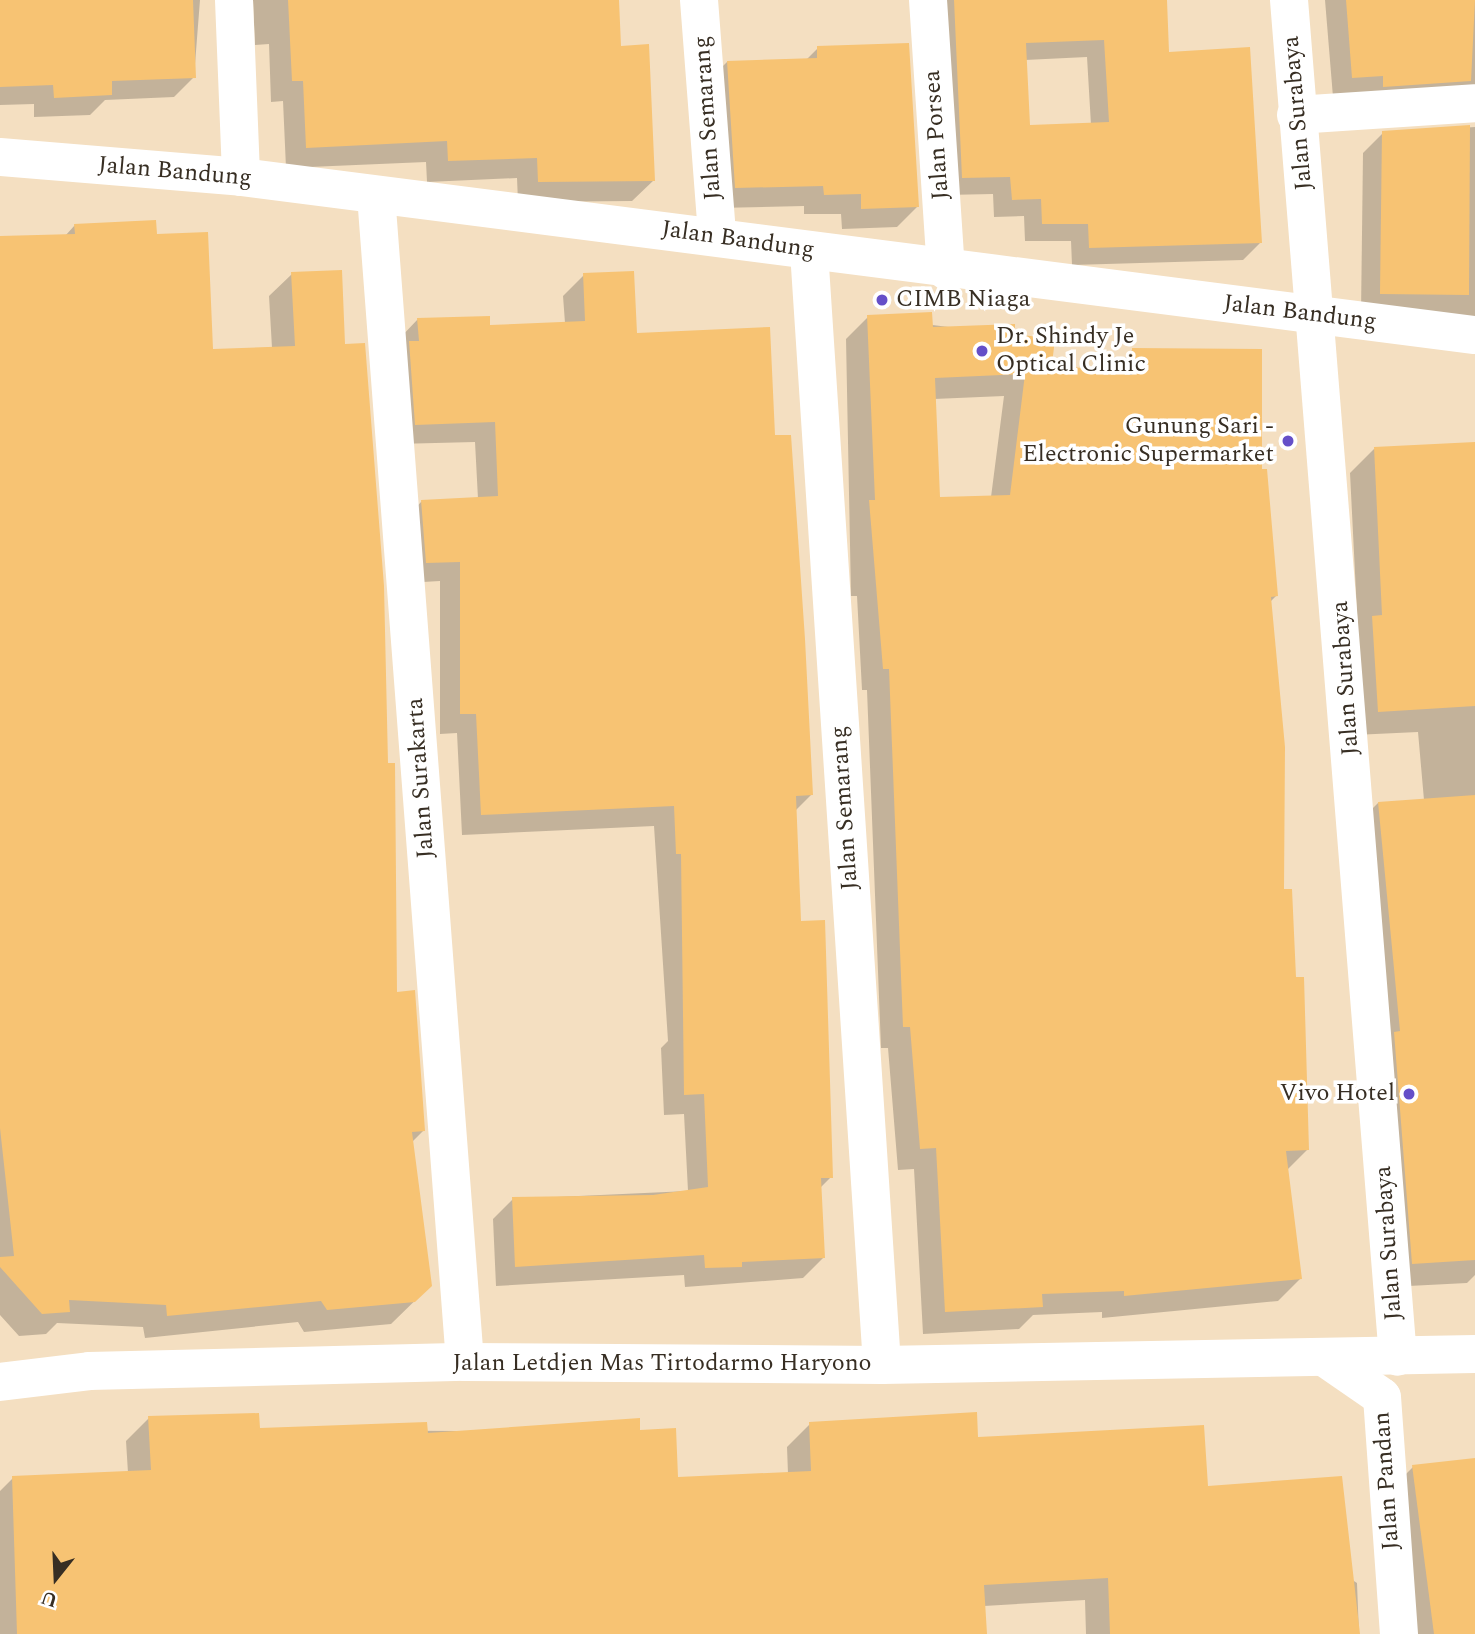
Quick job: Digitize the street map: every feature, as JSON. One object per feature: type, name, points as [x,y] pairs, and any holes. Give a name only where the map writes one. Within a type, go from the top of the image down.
[{"type":"street","points":[[234,0],[241,177]]},
{"type":"street","name":"Jalan Semarang","points":[[699,0],[717,236]]},
{"type":"street","name":"Jalan Porsea","points":[[928,0],[946,270]]},
{"type":"street","name":"Jalan Surabaya","points":[[1289,0],[1296,115],[1318,315],[1398,1357]]},
{"type":"street","points":[[1296,115],[1475,103]]},
{"type":"street","name":"Jalan Bandung","points":[[0,157],[241,177],[717,236],[946,270],[1475,335]]},
{"type":"street","name":"Jalan Surakarta","points":[[376,195],[465,1362]]},
{"type":"street","name":"Jalan Semarang","points":[[809,251],[882,1365]]},
{"type":"street","name":"Jalan Letdjen Mas Tirtodarmo Haryono","points":[[0,1382],[89,1371],[465,1362],[882,1365],[1475,1354]]},
{"type":"street","name":"Jalan Pandan","points":[[1324,1357],[1382,1398],[1399,1634]]},
{"type":"building","points":[[0,0],[193,0],[196,78],[112,81],[112,95],[54,98],[53,85],[0,87]]},
{"type":"building","points":[[288,0],[619,0],[621,46],[649,44],[655,181],[538,182],[537,158],[448,161],[447,141],[306,148],[303,81],[292,81]]},
{"type":"building","points":[[954,0],[1167,0],[1169,52],[1250,47],[1262,243],[1089,248],[1088,224],[1042,224],[1041,199],[1012,200],[1010,177],[962,178]],"holes":[[[1104,40],[1109,122],[1030,125],[1026,43]]]},
{"type":"building","points":[[1346,0],[1475,0],[1471,81],[1383,87],[1383,76],[1352,78]]},
{"type":"building","points":[[909,43],[919,207],[861,209],[861,194],[824,195],[823,186],[735,188],[727,61],[817,58],[817,46]]},
{"type":"building","points":[[1470,125],[1469,295],[1380,294],[1382,131]]},
{"type":"building","points":[[156,220],[157,234],[208,232],[213,349],[295,346],[291,272],[342,270],[345,344],[365,343],[384,586],[388,763],[395,763],[397,992],[415,990],[425,1131],[412,1132],[432,1286],[415,1302],[327,1310],[321,1301],[167,1316],[166,1305],[69,1300],[70,1312],[42,1314],[0,1267],[0,1257],[14,1256],[0,1128],[0,236],[75,234],[74,224]]},
{"type":"building","points":[[634,271],[637,333],[770,327],[775,435],[791,435],[813,795],[796,796],[801,921],[825,920],[833,1178],[821,1178],[825,1258],[742,1262],[742,1267],[705,1268],[704,1255],[515,1267],[512,1197],[653,1195],[708,1187],[704,1094],[684,1095],[681,854],[676,854],[674,806],[481,815],[476,714],[460,714],[460,562],[426,563],[421,500],[498,496],[495,422],[415,425],[409,341],[419,341],[417,318],[490,316],[490,325],[585,321],[583,273]]},
{"type":"building","points":[[932,312],[933,327],[1015,324],[1015,334],[1055,339],[1052,364],[1132,375],[1132,348],[1262,349],[1262,469],[1267,469],[1278,596],[1271,597],[1285,747],[1284,889],[1292,889],[1296,977],[1304,977],[1309,1150],[1286,1151],[1302,1279],[1124,1296],[1124,1291],[1042,1294],[1043,1307],[945,1312],[936,1148],[920,1149],[910,1027],[903,1027],[889,669],[883,669],[869,500],[875,500],[867,315]],"holes":[[[1025,374],[1010,495],[940,497],[935,378]]]},
{"type":"building","points":[[1475,442],[1475,706],[1378,712],[1372,616],[1382,615],[1374,447]]},
{"type":"building","points":[[1475,795],[1475,1260],[1412,1264],[1394,1032],[1400,1031],[1378,802]]},
{"type":"building","points":[[977,1412],[978,1437],[1204,1425],[1208,1486],[1342,1476],[1360,1634],[1110,1634],[1108,1578],[984,1585],[987,1634],[17,1634],[12,1476],[151,1470],[148,1416],[259,1413],[260,1428],[427,1422],[428,1433],[640,1418],[640,1430],[676,1428],[678,1477],[811,1471],[809,1422]]},
{"type":"building","points":[[1475,1458],[1475,1634],[1434,1634],[1412,1465]]},
{"type":"place","name":"CIMB Niaga","points":[[882,300]]},
{"type":"place","name":"Dr. Shindy Je Optical Clinic","points":[[982,351]]},
{"type":"place","name":"Gunung Sari - Electronic Supermarket","points":[[1288,441]]},
{"type":"place","name":"Vivo Hotel","points":[[1409,1094]]}]
